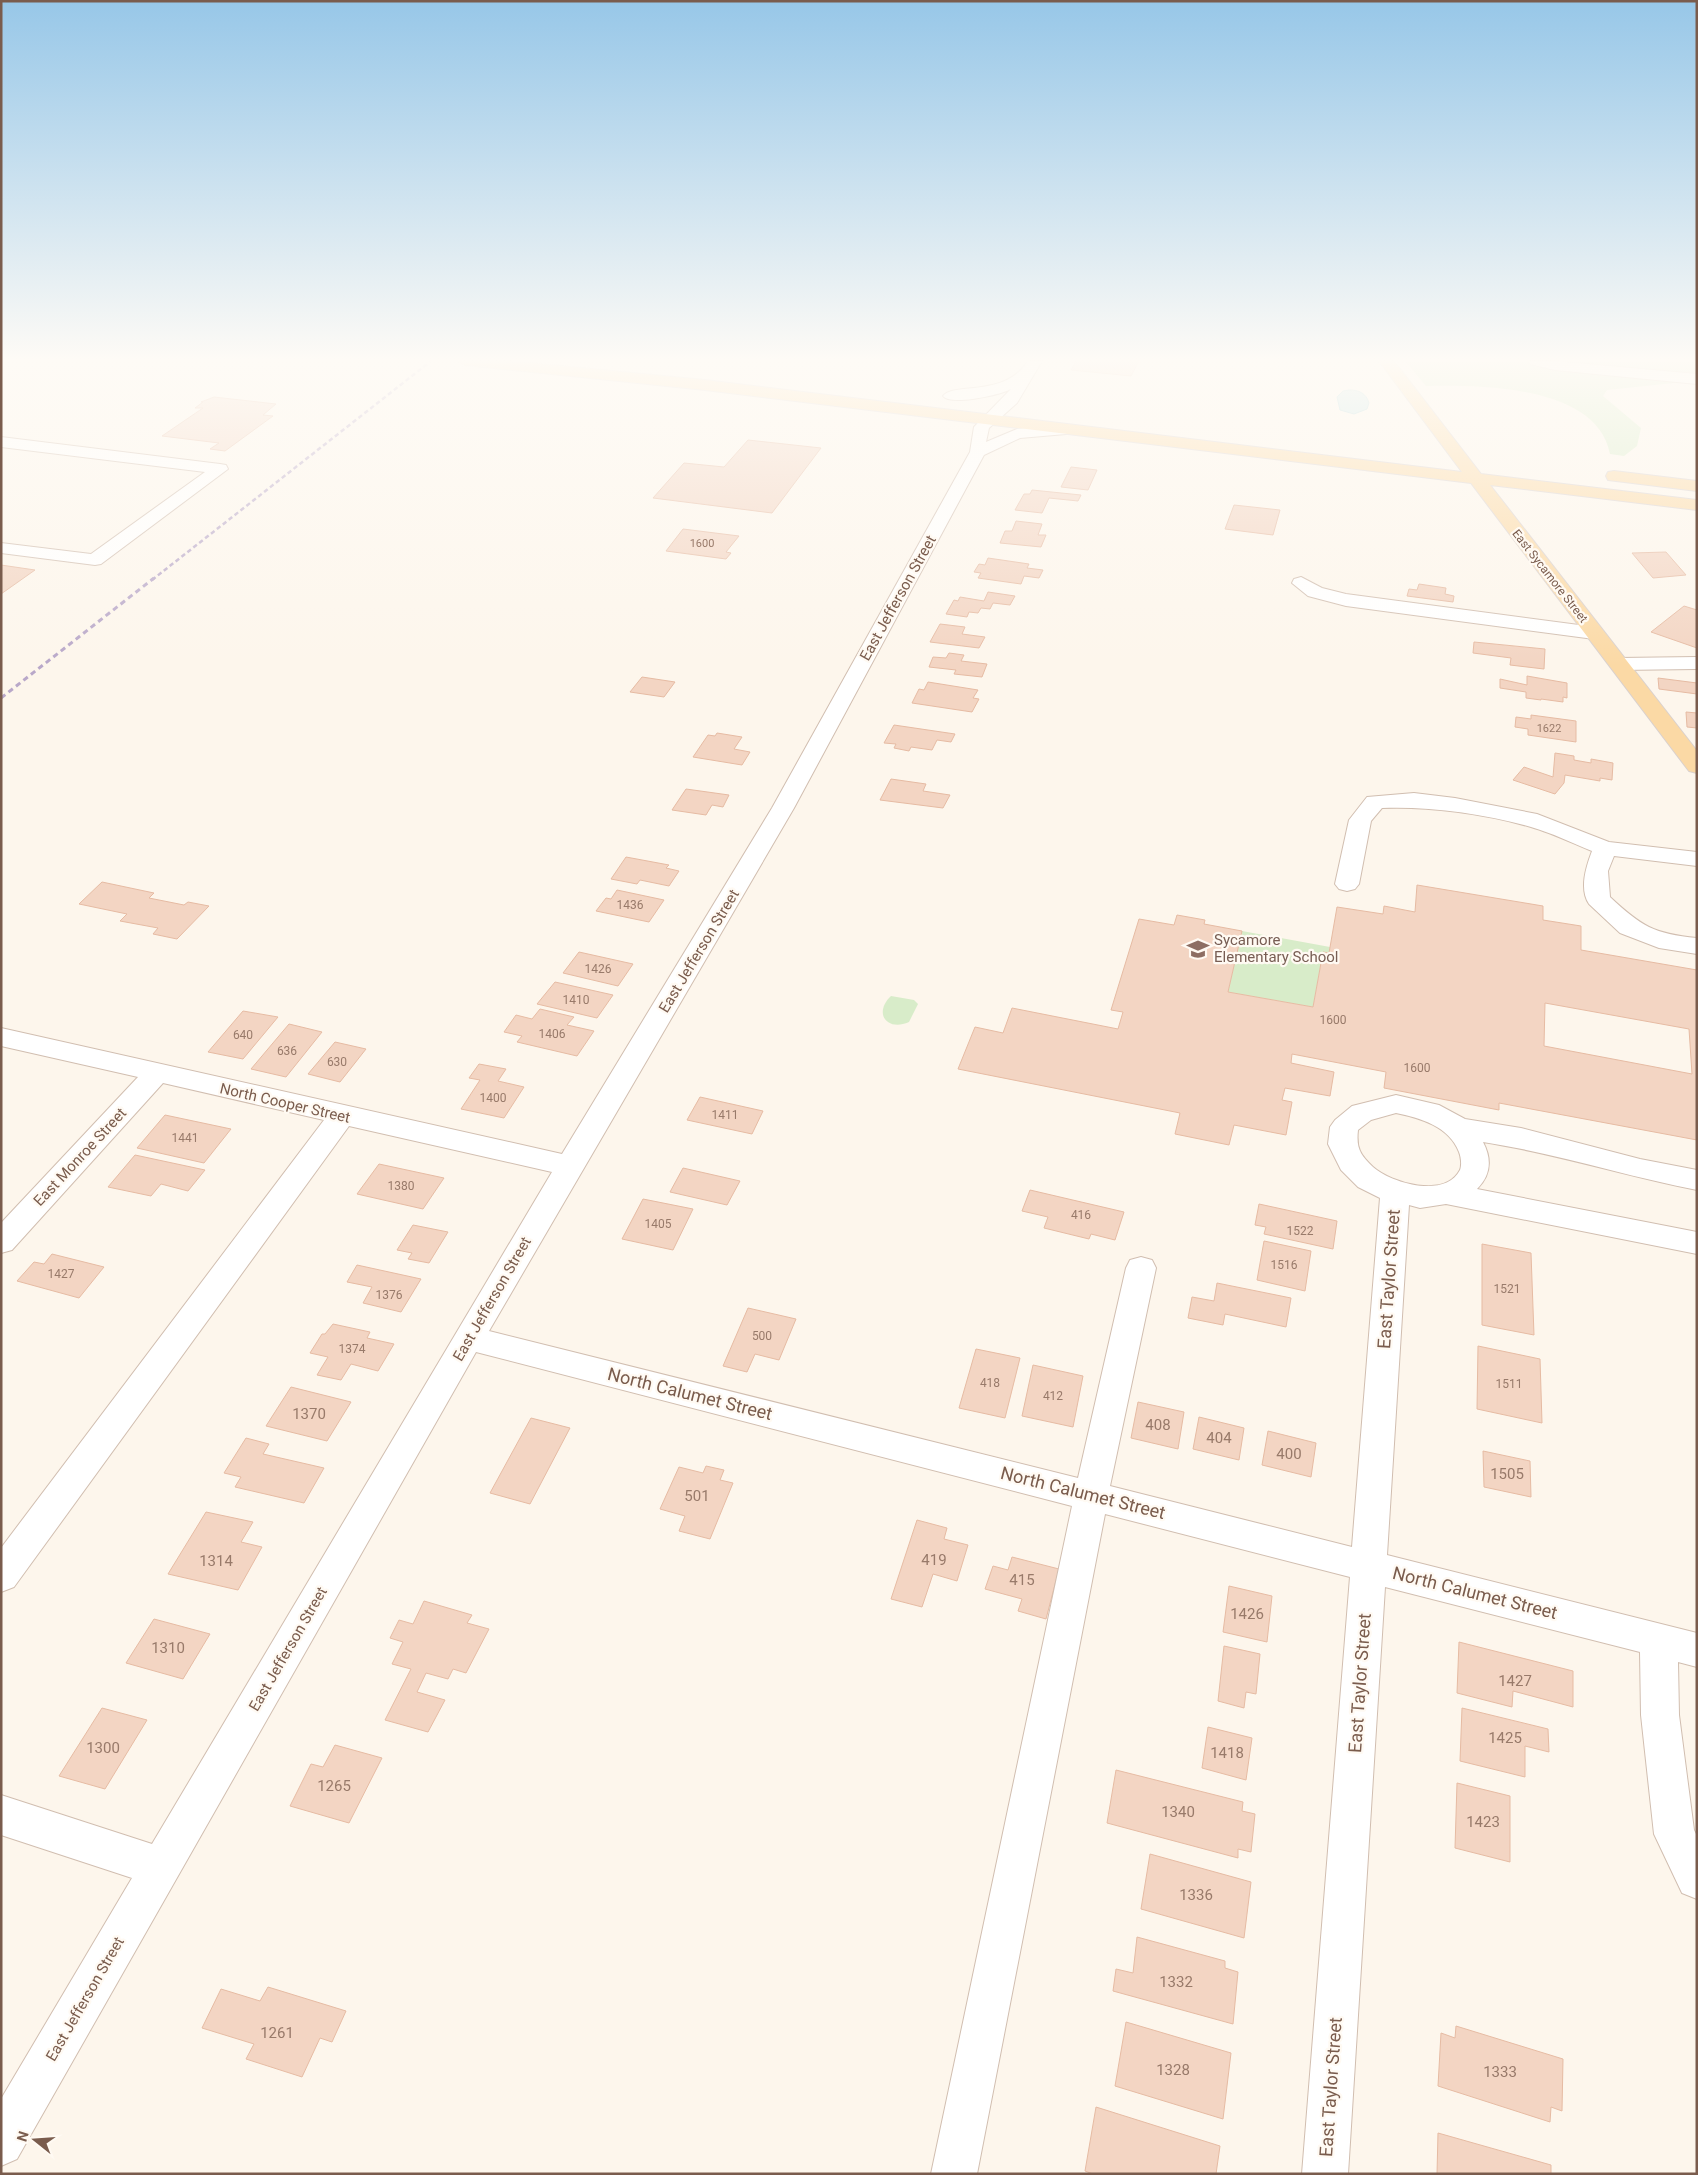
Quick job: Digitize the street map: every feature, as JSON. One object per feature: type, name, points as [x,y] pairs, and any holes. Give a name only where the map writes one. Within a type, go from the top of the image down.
[{"type":"main road","points":[[1409,462],[1476,469],[1697,506]]},
{"type":"main road","name":"East Sycamore Street","points":[[1466,462],[1476,469],[1594,633],[1697,766]]},
{"type":"main road","points":[[1599,474],[1697,486]]},
{"type":"street","points":[[1,548],[95,560],[220,469],[167,462]]},
{"type":"street","name":"East Jefferson Street","points":[[1,2144],[468,1338],[784,808],[972,462]]},
{"type":"street","points":[[1300,583],[1315,592],[1346,600],[1594,633]]},
{"type":"street","points":[[1619,664],[1697,663]]},
{"type":"street","points":[[1347,884],[1360,820],[1375,802],[1414,800],[1464,806],[1537,821],[1606,848],[1697,860]]},
{"type":"street","points":[[1606,848],[1596,871],[1598,899],[1629,928],[1668,943],[1697,946]]},
{"type":"street","name":"North Cooper Street","points":[[1,1037],[342,1116],[570,1166]]},
{"type":"street","name":"East Monroe Street","points":[[1,1242],[158,1072]]},
{"type":"street","points":[[1448,1194],[1464,1185],[1474,1173],[1477,1158],[1471,1142],[1458,1128],[1440,1116],[1418,1108],[1396,1104],[1374,1106],[1357,1113],[1345,1124],[1340,1139],[1344,1154],[1355,1170],[1373,1183],[1395,1193],[1413,1196],[1448,1194],[1697,1243]]},
{"type":"street","points":[[1,1576],[342,1116]]},
{"type":"street","points":[[1458,1128],[1521,1138],[1640,1169],[1697,1180]]},
{"type":"street","name":"East Taylor Street","points":[[1325,2174],[1395,1193]]},
{"type":"street","points":[[954,2174],[1092,1496],[1141,1268]]},
{"type":"street","name":"North Calumet Street","points":[[468,1338],[1697,1650]]},
{"type":"street","points":[[1659,1640],[1660,1715],[1674,1834],[1697,1878]]},
{"type":"street","points":[[1,1815],[60,1836],[162,1867]]},
{"type":"green space","points":[[1242,931],[1330,947],[1329,953],[1323,952],[1313,1007],[1228,992]]},
{"type":"green space","points":[[891,996],[914,1000],[918,1004],[909,1022],[894,1025],[885,1019],[883,1009]]},
{"type":"building","points":[[728,462],[810,462],[772,513],[653,498],[684,463],[724,467]]},
{"type":"building","points":[[1071,467],[1097,470],[1088,490],[1061,487]]},
{"type":"building","points":[[1032,490],[1081,495],[1078,501],[1049,498],[1042,513],[1015,510],[1024,494],[1030,494]]},
{"type":"building","points":[[1234,505],[1280,510],[1273,535],[1225,529]]},
{"type":"building","points":[[1016,521],[1042,524],[1038,535],[1046,535],[1041,547],[1000,543],[1005,531],[1012,531]]},
{"type":"building","points":[[683,529],[739,536],[726,552],[731,553],[726,559],[666,551]]},
{"type":"building","points":[[1666,552],[1686,575],[1653,578],[1632,553]]},
{"type":"building","points":[[988,558],[1029,564],[1027,568],[1043,570],[1039,578],[1024,576],[1021,584],[978,578],[981,573],[974,572],[979,564],[985,565]]},
{"type":"building","points":[[1,565],[35,570],[1,594]]},
{"type":"building","points":[[1419,584],[1446,588],[1445,594],[1454,596],[1453,602],[1407,596],[1409,589],[1417,590]]},
{"type":"building","points":[[988,592],[1015,596],[1010,605],[993,603],[990,609],[981,608],[978,613],[969,612],[967,617],[946,614],[954,600],[958,601],[960,597],[984,601]]},
{"type":"building","points":[[1684,606],[1697,610],[1697,648],[1651,632]]},
{"type":"building","points":[[940,624],[965,627],[962,634],[985,637],[979,648],[930,642]]},
{"type":"building","points":[[1474,642],[1545,649],[1544,669],[1510,665],[1511,658],[1473,653]]},
{"type":"building","points":[[949,653],[964,655],[961,661],[987,664],[982,677],[954,674],[956,670],[929,667],[933,657],[946,658]]},
{"type":"building","points":[[1527,676],[1567,683],[1567,698],[1563,697],[1563,702],[1526,698],[1526,692],[1500,688],[1500,679],[1527,685]]},
{"type":"building","points":[[642,677],[675,682],[664,697],[630,692]]},
{"type":"building","points":[[1658,678],[1697,683],[1697,694],[1659,689]]},
{"type":"building","points":[[928,682],[978,690],[973,698],[979,699],[972,712],[912,703],[919,689],[924,690]]},
{"type":"building","points":[[1686,712],[1697,713],[1697,728],[1687,727]]},
{"type":"building","points":[[1531,715],[1576,721],[1576,742],[1528,735],[1528,729],[1515,727],[1516,717],[1531,719]]},
{"type":"building","points":[[894,725],[955,734],[951,742],[937,740],[932,750],[911,747],[909,751],[894,748],[896,744],[884,743]]},
{"type":"building","points":[[717,733],[742,737],[734,749],[750,752],[742,765],[693,757],[708,735],[715,736]]},
{"type":"building","points":[[1555,753],[1574,756],[1574,760],[1591,763],[1591,759],[1613,763],[1612,780],[1600,778],[1600,781],[1565,775],[1564,783],[1555,794],[1513,780],[1524,767],[1553,777]]},
{"type":"building","points":[[891,779],[926,784],[923,791],[950,795],[943,808],[880,800]]},
{"type":"building","points":[[686,789],[729,795],[723,807],[712,805],[706,815],[672,810]]},
{"type":"building","points":[[626,857],[669,865],[666,868],[679,871],[669,886],[640,880],[637,884],[611,879]]},
{"type":"building","points":[[102,882],[154,893],[149,898],[184,905],[188,902],[209,906],[177,939],[153,934],[158,928],[120,921],[127,914],[79,904]]},
{"type":"building","points":[[1417,885],[1543,906],[1543,920],[1581,926],[1581,950],[1697,970],[1697,1140],[1499,1103],[1499,1110],[1384,1088],[1386,1072],[1292,1054],[1291,1063],[1334,1072],[1330,1096],[1285,1088],[1282,1100],[1292,1102],[1286,1135],[1234,1125],[1229,1145],[1175,1134],[1180,1113],[958,1069],[975,1027],[1003,1033],[1012,1008],[1118,1029],[1123,1012],[1111,1010],[1139,919],[1174,925],[1177,915],[1205,920],[1204,924],[1242,931],[1228,992],[1313,1007],[1323,952],[1329,953],[1337,907],[1383,914],[1384,906],[1415,912]],"holes":[[[1545,1003],[1689,1029],[1692,1074],[1544,1046]]]},
{"type":"building","points":[[617,890],[664,900],[649,922],[596,911],[606,898],[611,899]]},
{"type":"building","points":[[579,952],[633,964],[618,986],[563,973]]},
{"type":"building","points":[[555,982],[613,995],[597,1018],[537,1004]]},
{"type":"building","points":[[540,1009],[574,1017],[567,1025],[594,1031],[577,1056],[517,1042],[522,1036],[504,1032],[516,1015],[532,1019]]},
{"type":"building","points":[[243,1011],[278,1017],[243,1059],[208,1052]]},
{"type":"building","points":[[289,1024],[322,1032],[286,1077],[251,1069]]},
{"type":"building","points":[[335,1042],[366,1049],[340,1082],[308,1074]]},
{"type":"building","points":[[479,1064],[506,1069],[498,1081],[524,1087],[504,1118],[461,1109],[480,1080],[469,1078]]},
{"type":"building","points":[[700,1097],[763,1111],[752,1134],[687,1120]]},
{"type":"building","points":[[165,1115],[231,1129],[204,1163],[137,1148]]},
{"type":"building","points":[[135,1155],[205,1170],[188,1191],[161,1184],[151,1196],[108,1187]]},
{"type":"building","points":[[379,1164],[444,1178],[423,1209],[357,1194]]},
{"type":"building","points":[[683,1168],[740,1181],[727,1205],[670,1192]]},
{"type":"building","points":[[1030,1190],[1124,1212],[1115,1240],[1091,1234],[1089,1239],[1044,1228],[1048,1217],[1022,1211]]},
{"type":"building","points":[[643,1199],[693,1209],[673,1250],[622,1239]]},
{"type":"building","points":[[1259,1204],[1337,1221],[1333,1249],[1264,1234],[1266,1227],[1255,1225]]},
{"type":"building","points":[[413,1225],[448,1232],[429,1263],[408,1259],[412,1253],[397,1250]]},
{"type":"building","points":[[1264,1241],[1311,1251],[1305,1291],[1257,1280]]},
{"type":"building","points":[[1482,1244],[1531,1253],[1534,1335],[1482,1325]]},
{"type":"building","points":[[52,1254],[104,1267],[79,1298],[17,1281],[34,1262],[44,1264]]},
{"type":"building","points":[[357,1265],[421,1279],[401,1312],[363,1303],[372,1287],[347,1282]]},
{"type":"building","points":[[1217,1283],[1291,1298],[1286,1327],[1225,1314],[1223,1325],[1188,1318],[1192,1297],[1214,1301]]},
{"type":"building","points":[[748,1308],[796,1319],[779,1360],[755,1354],[747,1372],[723,1366]]},
{"type":"building","points":[[333,1324],[370,1332],[367,1338],[394,1344],[378,1371],[351,1364],[341,1380],[317,1375],[328,1357],[310,1353],[322,1334],[325,1334]]},
{"type":"building","points":[[1478,1346],[1540,1359],[1542,1423],[1477,1409]]},
{"type":"building","points":[[976,1349],[1020,1358],[1005,1418],[959,1408]]},
{"type":"building","points":[[1033,1365],[1083,1376],[1073,1427],[1022,1416]]},
{"type":"building","points":[[291,1387],[351,1402],[327,1441],[266,1426]]},
{"type":"building","points":[[1138,1402],[1184,1412],[1178,1449],[1131,1438]]},
{"type":"building","points":[[1199,1417],[1244,1428],[1239,1460],[1193,1449]]},
{"type":"building","points":[[531,1418],[570,1428],[530,1504],[490,1493]]},
{"type":"building","points":[[1268,1431],[1316,1443],[1311,1477],[1262,1465]]},
{"type":"building","points":[[246,1438],[269,1444],[263,1454],[324,1468],[304,1503],[235,1487],[241,1477],[224,1473]]},
{"type":"building","points":[[1483,1451],[1530,1461],[1531,1497],[1484,1487]]},
{"type":"building","points":[[706,1466],[724,1470],[720,1480],[733,1483],[710,1539],[679,1531],[685,1516],[660,1509],[679,1467],[703,1473]]},
{"type":"building","points":[[206,1512],[253,1522],[241,1542],[262,1547],[238,1590],[168,1574]]},
{"type":"building","points":[[917,1520],[947,1528],[944,1539],[968,1545],[957,1581],[933,1574],[922,1607],[891,1599]]},
{"type":"building","points":[[1012,1557],[1059,1569],[1046,1619],[1018,1611],[1022,1599],[985,1589],[993,1566],[1008,1570]]},
{"type":"building","points":[[1229,1586],[1272,1596],[1267,1642],[1223,1632]]},
{"type":"building","points":[[424,1601],[472,1615],[467,1623],[489,1629],[466,1673],[453,1669],[448,1679],[426,1673],[417,1692],[445,1700],[428,1732],[385,1720],[411,1669],[392,1664],[403,1642],[390,1638],[399,1620],[413,1624]]},
{"type":"building","points":[[154,1619],[210,1634],[183,1679],[126,1663]]},
{"type":"building","points":[[1459,1642],[1573,1671],[1573,1707],[1513,1691],[1512,1707],[1457,1693]]},
{"type":"building","points":[[1224,1646],[1260,1654],[1256,1694],[1246,1692],[1244,1708],[1218,1701]]},
{"type":"building","points":[[102,1708],[147,1720],[105,1789],[59,1776]]},
{"type":"building","points":[[1462,1708],[1548,1729],[1549,1752],[1525,1746],[1525,1777],[1460,1761]]},
{"type":"building","points":[[1208,1727],[1252,1738],[1246,1780],[1202,1768]]},
{"type":"building","points":[[335,1745],[382,1758],[349,1823],[290,1806],[311,1764],[323,1767]]},
{"type":"building","points":[[1116,1770],[1243,1802],[1242,1811],[1255,1814],[1251,1852],[1238,1849],[1238,1858],[1107,1823]]},
{"type":"building","points":[[1457,1783],[1510,1796],[1510,1862],[1455,1848]]},
{"type":"building","points":[[1150,1854],[1251,1882],[1244,1938],[1141,1909]]},
{"type":"building","points":[[1137,1937],[1225,1961],[1225,1968],[1238,1972],[1233,2024],[1113,1991],[1116,1969],[1133,1973]]},
{"type":"building","points":[[268,1987],[346,2011],[332,2042],[320,2038],[302,2077],[246,2059],[254,2044],[202,2028],[221,1989],[260,2001]]},
{"type":"building","points":[[1126,2022],[1231,2053],[1223,2119],[1115,2086]]},
{"type":"building","points":[[1456,2026],[1563,2059],[1562,2111],[1551,2107],[1550,2122],[1438,2086],[1441,2033],[1455,2038]]},
{"type":"building","points":[[1096,2107],[1220,2146],[1216,2174],[1093,2174],[1085,2171]]},
{"type":"building","points":[[1438,2133],[1551,2165],[1551,2174],[1437,2174]]},
{"type":"railway","points":[[152,580],[302,462]]},
{"type":"railway","points":[[1,698],[154,578]]},
{"type":"place","name":"Sycamore Elementary School","points":[[1198,949]]}]
